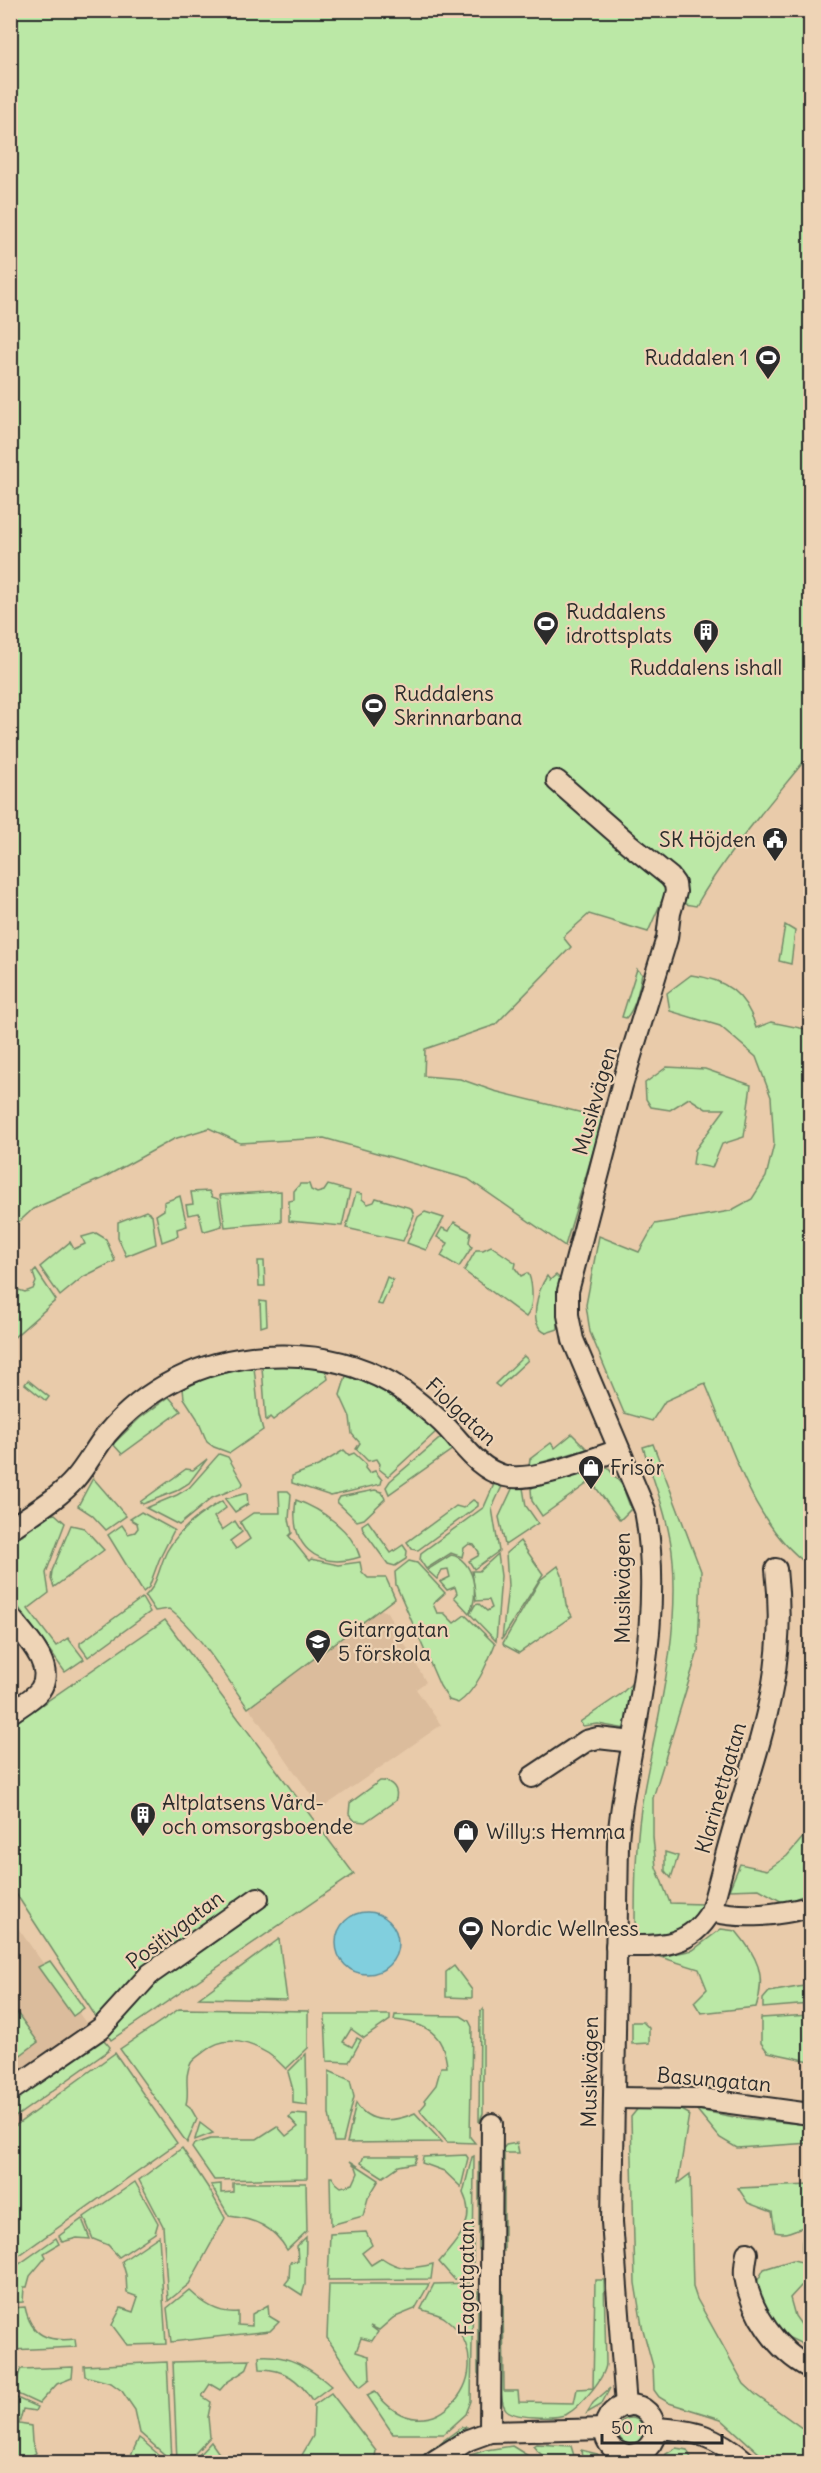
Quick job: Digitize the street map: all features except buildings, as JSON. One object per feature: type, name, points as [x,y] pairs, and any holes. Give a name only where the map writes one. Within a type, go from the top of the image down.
[{"type":"street","name":"Musikvägen","points":[[557,780],[670,877],[675,884],[676,892],[670,913],[667,938],[622,1085],[568,1291],[568,1315],[573,1340],[645,1510],[650,1539],[649,1635],[620,1813],[616,1946],[612,2222],[626,2406]]},
{"type":"street","name":"Fiolgatan","points":[[10,1529],[74,1480],[120,1420],[158,1390],[204,1367],[258,1357],[300,1356],[346,1365],[372,1373],[421,1403],[446,1426],[473,1459],[486,1469],[504,1476],[527,1477],[619,1450]]},
{"type":"street","name":"Klarinettgatan","points":[[616,1946],[651,1946],[680,1941],[705,1923],[711,1911],[773,1692],[779,1653],[780,1607],[776,1569]]},
{"type":"street","points":[[10,1617],[42,1660],[44,1669],[43,1685],[38,1692],[10,1713]]},
{"type":"street","points":[[532,1777],[586,1741],[598,1738],[633,1742]]},
{"type":"street","name":"Positivgatan","points":[[10,2091],[101,2028],[150,1974],[258,1898]]},
{"type":"street","points":[[711,1911],[728,1915],[764,1916],[810,1907]]},
{"type":"street","name":"Basungatan","points":[[614,2098],[702,2099],[810,2114]]},
{"type":"street","name":"Fagottgatan","points":[[490,2432],[492,2124]]},
{"type":"street","points":[[747,2253],[745,2274],[751,2296],[761,2318],[779,2345],[794,2360],[810,2368]]},
{"type":"street","points":[[626,2406],[638,2407],[647,2413],[655,2428],[651,2444],[633,2459],[611,2446],[606,2429],[608,2420],[614,2412],[626,2406]]},
{"type":"street","points":[[655,2428],[697,2432],[718,2442],[746,2463]]},
{"type":"street","points":[[433,2463],[468,2440],[490,2432],[606,2429]]},
{"type":"shaded area","name":"Gitarrgatan 5 förskola","points":[[291,1573],[387,1612],[426,1682],[416,1689],[441,1725],[321,1809],[237,1691]]},
{"type":"shaded area","points":[[10,1917],[88,2026],[10,2083]]},
{"type":"green space","points":[[11,11],[810,11],[810,764],[805,760],[762,813],[720,867],[696,906],[662,900],[648,932],[589,914],[563,937],[571,947],[495,1025],[425,1049],[424,1076],[460,1079],[494,1091],[603,1118],[565,1246],[468,1179],[324,1138],[240,1143],[209,1128],[174,1139],[103,1178],[33,1209],[11,1229]]},
{"type":"green space","points":[[785,925],[795,931],[791,964],[779,961]]},
{"type":"green space","points":[[637,969],[642,974],[637,998],[626,1018],[622,1017]]},
{"type":"green space","points":[[691,975],[714,980],[732,990],[746,1006],[756,1028],[771,1022],[810,1030],[810,1566],[790,1549],[758,1507],[735,1458],[705,1383],[665,1401],[652,1421],[624,1413],[590,1332],[586,1305],[599,1236],[639,1252],[655,1224],[730,1211],[752,1199],[766,1177],[774,1144],[771,1097],[756,1057],[720,1026],[670,1011],[667,993]]},
{"type":"green space","points":[[667,1067],[705,1069],[751,1085],[744,1137],[722,1144],[712,1168],[693,1164],[695,1150],[725,1109],[706,1109],[689,1098],[670,1110],[651,1107],[646,1099],[645,1083]]},
{"type":"green space","points":[[300,1184],[309,1184],[311,1190],[317,1193],[324,1191],[328,1185],[350,1191],[342,1226],[289,1221],[289,1201],[294,1200],[294,1191]]},
{"type":"green space","points":[[209,1191],[212,1197],[218,1199],[222,1226],[205,1231],[199,1213],[188,1215],[186,1205],[193,1204],[191,1192]]},
{"type":"green space","points":[[281,1191],[281,1222],[225,1227],[220,1195]]},
{"type":"green space","points":[[356,1193],[362,1194],[362,1199],[368,1204],[374,1202],[376,1198],[411,1208],[414,1215],[403,1241],[346,1228]]},
{"type":"green space","points":[[180,1196],[187,1226],[177,1229],[178,1236],[162,1242],[156,1215],[164,1210],[164,1202]]},
{"type":"green space","points":[[146,1211],[152,1215],[156,1244],[126,1256],[118,1237],[118,1222]]},
{"type":"green space","points":[[425,1212],[444,1218],[426,1250],[407,1243],[418,1217]]},
{"type":"green space","points":[[454,1222],[471,1232],[469,1242],[472,1247],[459,1267],[441,1256],[448,1243],[437,1237],[442,1228],[449,1231]]},
{"type":"green space","points":[[96,1233],[106,1239],[115,1261],[83,1277],[60,1296],[40,1267],[70,1242],[74,1249],[85,1244],[82,1237]]},
{"type":"green space","points":[[491,1246],[516,1263],[515,1268],[521,1276],[527,1273],[529,1275],[532,1297],[526,1317],[464,1271],[476,1250],[483,1250]]},
{"type":"green space","points":[[258,1261],[264,1261],[265,1286],[259,1286]]},
{"type":"green space","points":[[36,1270],[56,1300],[12,1339],[11,1294],[16,1289],[25,1292],[33,1289],[36,1282],[33,1273]]},
{"type":"green space","points":[[556,1275],[560,1279],[557,1301],[558,1329],[546,1333],[537,1323],[536,1307],[540,1290],[547,1276],[550,1280]]},
{"type":"green space","points":[[387,1277],[393,1280],[382,1305],[377,1304]]},
{"type":"green space","points":[[260,1301],[266,1302],[267,1325],[261,1327]]},
{"type":"green space","points":[[524,1356],[528,1360],[499,1387],[495,1384]]},
{"type":"green space","points":[[283,1365],[326,1370],[328,1379],[273,1420],[270,1417],[266,1421],[262,1367]]},
{"type":"green space","points":[[254,1367],[259,1415],[263,1430],[230,1453],[214,1447],[207,1442],[197,1418],[184,1398],[183,1389],[210,1376]]},
{"type":"green space","points":[[346,1376],[396,1397],[418,1412],[437,1431],[388,1476],[379,1469],[380,1464],[377,1459],[368,1461],[356,1449],[360,1443],[352,1434],[350,1417],[340,1395]]},
{"type":"green space","points":[[28,1380],[49,1397],[46,1401],[25,1384]]},
{"type":"green space","points":[[169,1397],[181,1411],[122,1454],[113,1444],[140,1418]]},
{"type":"green space","points":[[572,1434],[587,1449],[529,1466],[530,1459],[551,1443],[555,1448]]},
{"type":"green space","points":[[444,1435],[453,1449],[389,1494],[386,1487],[390,1481]]},
{"type":"green space","points":[[653,1444],[701,1571],[698,1651],[653,1798],[656,1867],[670,1903],[702,1904],[692,1927],[661,1934],[635,1935],[635,1881],[639,1826],[666,1677],[673,1619],[673,1561],[669,1532],[643,1447]]},
{"type":"green space","points":[[344,1450],[349,1455],[354,1453],[366,1464],[365,1468],[369,1473],[375,1471],[382,1480],[381,1484],[331,1496],[292,1483],[292,1476],[318,1466]]},
{"type":"green space","points":[[219,1454],[228,1457],[243,1483],[242,1486],[212,1498],[179,1525],[146,1508],[189,1488]]},
{"type":"green space","points":[[207,1459],[189,1483],[176,1491],[143,1504],[140,1502],[186,1469],[193,1470]]},
{"type":"green space","points":[[608,1468],[622,1485],[631,1509],[620,1520],[591,1481],[542,1516],[532,1501],[531,1489],[534,1486],[596,1469]]},
{"type":"green space","points":[[93,1478],[126,1516],[106,1530],[92,1515],[78,1506]]},
{"type":"green space","points":[[495,1482],[503,1484],[492,1508],[499,1551],[474,1569],[469,1561],[478,1556],[479,1552],[474,1545],[469,1544],[464,1548],[462,1557],[451,1553],[426,1569],[420,1560],[421,1553],[484,1507]]},
{"type":"green space","points":[[513,1487],[523,1488],[526,1506],[538,1523],[505,1545],[499,1517]]},
{"type":"green space","points":[[375,1490],[382,1492],[385,1499],[364,1519],[357,1521],[337,1502],[340,1497]]},
{"type":"green space","points":[[279,1491],[288,1491],[291,1494],[289,1519],[292,1533],[289,1536],[309,1561],[311,1559],[338,1565],[360,1562],[362,1572],[368,1578],[386,1578],[395,1598],[248,1708],[212,1656],[181,1619],[169,1609],[155,1611],[145,1596],[153,1586],[172,1543],[199,1516],[222,1501],[226,1508],[214,1517],[222,1530],[235,1521],[242,1532],[230,1541],[236,1549],[250,1539],[240,1522],[253,1513],[280,1513]]},
{"type":"green space","points":[[247,1493],[248,1504],[235,1512],[225,1499]]},
{"type":"green space","points":[[296,1500],[325,1515],[343,1529],[360,1557],[330,1560],[318,1557],[308,1550],[301,1541],[297,1529]]},
{"type":"green space","points":[[473,1500],[478,1503],[478,1506],[418,1550],[412,1549],[407,1542],[456,1506],[463,1508]]},
{"type":"green space","points":[[141,1512],[174,1530],[149,1587],[143,1592],[108,1535],[122,1525],[128,1534],[135,1532],[138,1528],[137,1523],[130,1519]]},
{"type":"green space","points":[[55,1514],[65,1523],[46,1573],[49,1593],[28,1609],[56,1646],[68,1638],[84,1659],[65,1672],[11,1597],[11,1543],[50,1515]]},
{"type":"green space","points":[[368,1521],[391,1553],[403,1545],[407,1551],[406,1559],[395,1566],[388,1564],[363,1530],[362,1525]]},
{"type":"green space","points":[[71,1525],[84,1528],[104,1550],[54,1587],[51,1579],[52,1571]]},
{"type":"green space","points":[[520,1541],[543,1574],[502,1639],[508,1586],[506,1553]]},
{"type":"green space","points":[[498,1554],[501,1576],[496,1641],[470,1614],[475,1605],[479,1604],[487,1611],[492,1608],[489,1600],[476,1601],[472,1571],[479,1571]]},
{"type":"green space","points":[[451,1555],[465,1563],[473,1579],[473,1606],[469,1613],[454,1597],[457,1593],[455,1587],[447,1590],[440,1582],[450,1577],[448,1569],[442,1570],[437,1579],[427,1570]]},
{"type":"green space","points":[[409,1561],[417,1563],[445,1593],[433,1604],[437,1613],[444,1613],[454,1623],[465,1615],[495,1644],[476,1684],[458,1703],[449,1700],[440,1686],[396,1585],[395,1572]]},
{"type":"green space","points":[[558,1566],[562,1575],[566,1605],[572,1616],[519,1653],[504,1645],[503,1643],[540,1580]]},
{"type":"green space","points":[[142,1598],[150,1612],[88,1657],[80,1643]]},
{"type":"green space","points":[[165,1620],[354,1874],[111,2040],[11,1886],[11,1726]]},
{"type":"green space","points":[[631,1684],[634,1685],[626,1729],[598,1724],[583,1726],[580,1722],[621,1694]]},
{"type":"green space","points":[[380,1781],[394,1786],[395,1801],[365,1822],[355,1821],[349,1814],[350,1803]]},
{"type":"green space","points":[[810,1829],[810,1893],[784,1903],[759,1889],[729,1890],[740,1864],[767,1870],[787,1856]]},
{"type":"green space","points":[[665,1852],[678,1856],[671,1878],[665,1871]]},
{"type":"green space","points":[[721,1929],[736,1931],[750,1949],[760,1975],[759,1996],[756,2007],[701,2013],[694,2002],[707,1989],[699,1969],[660,1957],[693,1950]]},
{"type":"green space","points":[[279,1939],[287,2000],[199,1998]]},
{"type":"green space","points":[[50,1961],[84,2008],[73,2016],[38,1967]]},
{"type":"green space","points":[[454,1966],[472,1990],[472,1998],[446,1997],[446,1972]]},
{"type":"green space","points":[[810,1985],[810,2004],[763,2008],[763,1999],[769,1992]]},
{"type":"green space","points":[[10,2003],[38,2042],[11,2062],[10,2062]]},
{"type":"green space","points":[[179,2009],[308,2011],[308,2048],[286,2069],[258,2048],[236,2042],[215,2045],[197,2057],[191,2063],[187,2073],[186,2104],[197,2119],[187,2143],[120,2049]]},
{"type":"green space","points":[[483,2009],[483,2113],[479,2123],[480,2011]]},
{"type":"green space","points":[[325,2015],[390,2015],[390,2020],[364,2038],[351,2029],[343,2042],[352,2047],[357,2038],[361,2040],[349,2062],[327,2061]]},
{"type":"green space","points":[[395,2015],[461,2016],[469,2021],[472,2027],[470,2137],[475,2143],[447,2142],[421,2112],[420,2110],[426,2103],[424,2100],[436,2085],[441,2067],[447,2067],[445,2055],[442,2046],[431,2032],[415,2024],[394,2020]]},
{"type":"green space","points":[[810,2015],[810,2061],[768,2052],[761,2043],[761,2018]]},
{"type":"green space","points":[[632,2022],[643,2022],[649,2028],[649,2043],[632,2044]]},
{"type":"green space","points":[[104,2040],[110,2047],[108,2051],[11,2120],[11,2096],[44,2076],[47,2079]]},
{"type":"green space","points":[[115,2053],[177,2143],[11,2261],[11,2129]]},
{"type":"green space","points":[[306,2054],[307,2105],[293,2103],[293,2090],[288,2072]]},
{"type":"green space","points":[[329,2071],[350,2080],[354,2097],[343,2142],[334,2142],[329,2114]]},
{"type":"green space","points":[[356,2103],[368,2115],[383,2120],[415,2113],[442,2142],[347,2143]]},
{"type":"green space","points":[[639,2107],[676,2107],[689,2114],[678,2183],[690,2174],[693,2287],[697,2299],[744,2384],[810,2434],[810,2462],[769,2462],[721,2419],[669,2403],[659,2397],[654,2390],[653,2366],[642,2326],[635,2283],[631,2117]]},
{"type":"green space","points":[[697,2110],[740,2118],[810,2125],[810,2143],[737,2148],[720,2138]]},
{"type":"green space","points":[[293,2114],[307,2115],[307,2178],[214,2180],[192,2148],[194,2144],[210,2139],[257,2139],[277,2126],[286,2136],[298,2127],[289,2117]]},
{"type":"green space","points":[[200,2123],[213,2133],[195,2140],[195,2139]]},
{"type":"green space","points":[[517,2143],[519,2153],[504,2153],[504,2251],[498,2250],[501,2151],[506,2145]]},
{"type":"green space","points":[[182,2148],[225,2218],[189,2284],[168,2301],[163,2226],[139,2180]]},
{"type":"green space","points":[[466,2155],[468,2158],[461,2187],[444,2171],[422,2163],[423,2157]]},
{"type":"green space","points":[[364,2156],[417,2156],[414,2163],[399,2166],[383,2177],[361,2163]]},
{"type":"green space","points":[[474,2156],[473,2279],[454,2279],[439,2262],[458,2239],[466,2222],[468,2213],[463,2193]]},
{"type":"green space","points":[[350,2161],[379,2180],[368,2198],[363,2216],[331,2225],[330,2177],[341,2187],[353,2184],[358,2173]]},
{"type":"green space","points":[[479,2162],[482,2169],[482,2243],[479,2250]]},
{"type":"green space","points":[[135,2182],[158,2223],[155,2233],[119,2257],[108,2245],[93,2239],[84,2217]]},
{"type":"green space","points":[[233,2183],[306,2183],[307,2231],[287,2250],[270,2230],[247,2219],[229,2216],[211,2185],[221,2184],[221,2193],[233,2192]]},
{"type":"green space","points":[[810,2185],[810,2226],[785,2233],[775,2232],[772,2212],[748,2203],[738,2188]]},
{"type":"green space","points":[[82,2219],[90,2239],[77,2238],[62,2242],[59,2236]]},
{"type":"green space","points":[[810,2228],[810,2284],[801,2286],[790,2298],[795,2316],[810,2337],[810,2352],[777,2330],[766,2310],[757,2282],[764,2269],[793,2260],[806,2263],[802,2244]]},
{"type":"green space","points":[[366,2232],[372,2245],[362,2253],[371,2265],[382,2258],[407,2268],[433,2264],[431,2279],[328,2280],[330,2234]]},
{"type":"green space","points":[[159,2236],[166,2344],[127,2345],[112,2325],[121,2308],[133,2312],[138,2297],[127,2293],[122,2261]]},
{"type":"green space","points":[[306,2237],[305,2285],[302,2295],[285,2284],[289,2279],[290,2262],[298,2261],[297,2246]]},
{"type":"green space","points":[[56,2238],[59,2244],[44,2253],[46,2257],[30,2276],[27,2287],[24,2287],[23,2302],[11,2303],[11,2270]]},
{"type":"green space","points":[[595,2280],[604,2280],[606,2363],[593,2388]]},
{"type":"green space","points":[[473,2283],[471,2401],[466,2414],[444,2434],[393,2434],[367,2395],[375,2391],[396,2411],[418,2418],[438,2414],[454,2402],[465,2383],[469,2361],[463,2339],[446,2319],[421,2309],[434,2284]]},
{"type":"green space","points":[[329,2284],[429,2284],[415,2309],[393,2318],[379,2330],[370,2326],[378,2332],[372,2341],[361,2338],[356,2352],[369,2356],[370,2379],[360,2387],[327,2338]]},
{"type":"green space","points":[[189,2290],[211,2307],[238,2312],[238,2325],[252,2326],[252,2314],[268,2305],[269,2316],[279,2322],[270,2331],[171,2342],[167,2308]]},
{"type":"green space","points":[[478,2290],[482,2301],[481,2378],[478,2373]]},
{"type":"green space","points":[[498,2290],[503,2291],[504,2391],[518,2391],[519,2402],[574,2403],[577,2389],[593,2388],[572,2410],[561,2416],[524,2416],[509,2412],[505,2408],[501,2385],[497,2385]]},
{"type":"green space","points":[[25,2307],[36,2331],[49,2338],[75,2339],[76,2347],[11,2350],[11,2308]]},
{"type":"green space","points":[[259,2356],[289,2359],[315,2373],[331,2386],[312,2400],[290,2377],[277,2371],[260,2369]]},
{"type":"green space","points":[[250,2360],[246,2370],[227,2382],[220,2390],[210,2384],[202,2396],[211,2402],[208,2417],[210,2437],[187,2462],[177,2462],[173,2362]]},
{"type":"green space","points":[[167,2362],[172,2461],[140,2433],[135,2410],[122,2391],[111,2383],[85,2376],[84,2366]]},
{"type":"green space","points":[[73,2367],[72,2378],[57,2384],[39,2404],[11,2391],[21,2369]]},
{"type":"green space","points":[[610,2388],[601,2405],[587,2413],[593,2403]]},
{"type":"green space","points":[[331,2393],[376,2451],[374,2462],[298,2462],[313,2436],[314,2405]]},
{"type":"green space","points":[[10,2395],[37,2407],[35,2411],[23,2409],[19,2424],[31,2426],[32,2442],[36,2453],[21,2462],[11,2462]]},
{"type":"green space","points":[[631,2418],[640,2422],[644,2431],[640,2440],[631,2444],[622,2440],[618,2431],[622,2422]]},
{"type":"green space","points":[[462,2427],[466,2427],[429,2455],[422,2456]]},
{"type":"green space","points":[[139,2438],[143,2441],[167,2462],[128,2462]]},
{"type":"green space","points":[[211,2442],[225,2462],[191,2462],[194,2460]]},
{"type":"green space","points":[[536,2444],[571,2446],[576,2462],[547,2458],[533,2446]]},
{"type":"green space","points":[[512,2446],[538,2462],[502,2457],[501,2462],[450,2462],[486,2450]]},
{"type":"green space","points":[[676,2448],[687,2450],[693,2462],[664,2462],[666,2454]]},
{"type":"green space","points":[[581,2450],[597,2454],[606,2462],[583,2462]]},
{"type":"water","points":[[361,1912],[373,1912],[389,1921],[396,1931],[398,1943],[396,1955],[389,1965],[373,1974],[361,1974],[350,1969],[341,1960],[336,1949],[336,1937],[341,1926],[350,1917]]},
{"type":"place","name":"Ruddalen 1","points":[[768,381]]},
{"type":"place","name":"Ruddalens idrottsplats","points":[[546,647]]},
{"type":"place","name":"Ruddalens ishall","points":[[706,655]]},
{"type":"place","name":"Ruddalens Skrinnarbana","points":[[374,729]]},
{"type":"place","name":"SK Höjden","points":[[775,863]]},
{"type":"place","name":"Frisör","points":[[591,1491]]},
{"type":"place","name":"Gitarrgatan 5 förskola","points":[[318,1665]]},
{"type":"place","name":"Altplatsens Vård- och omsorgsboende","points":[[143,1838]]},
{"type":"place","name":"Willy:s Hemma","points":[[466,1855]]},
{"type":"place","name":"Nordic Wellness","points":[[471,1952]]}]
